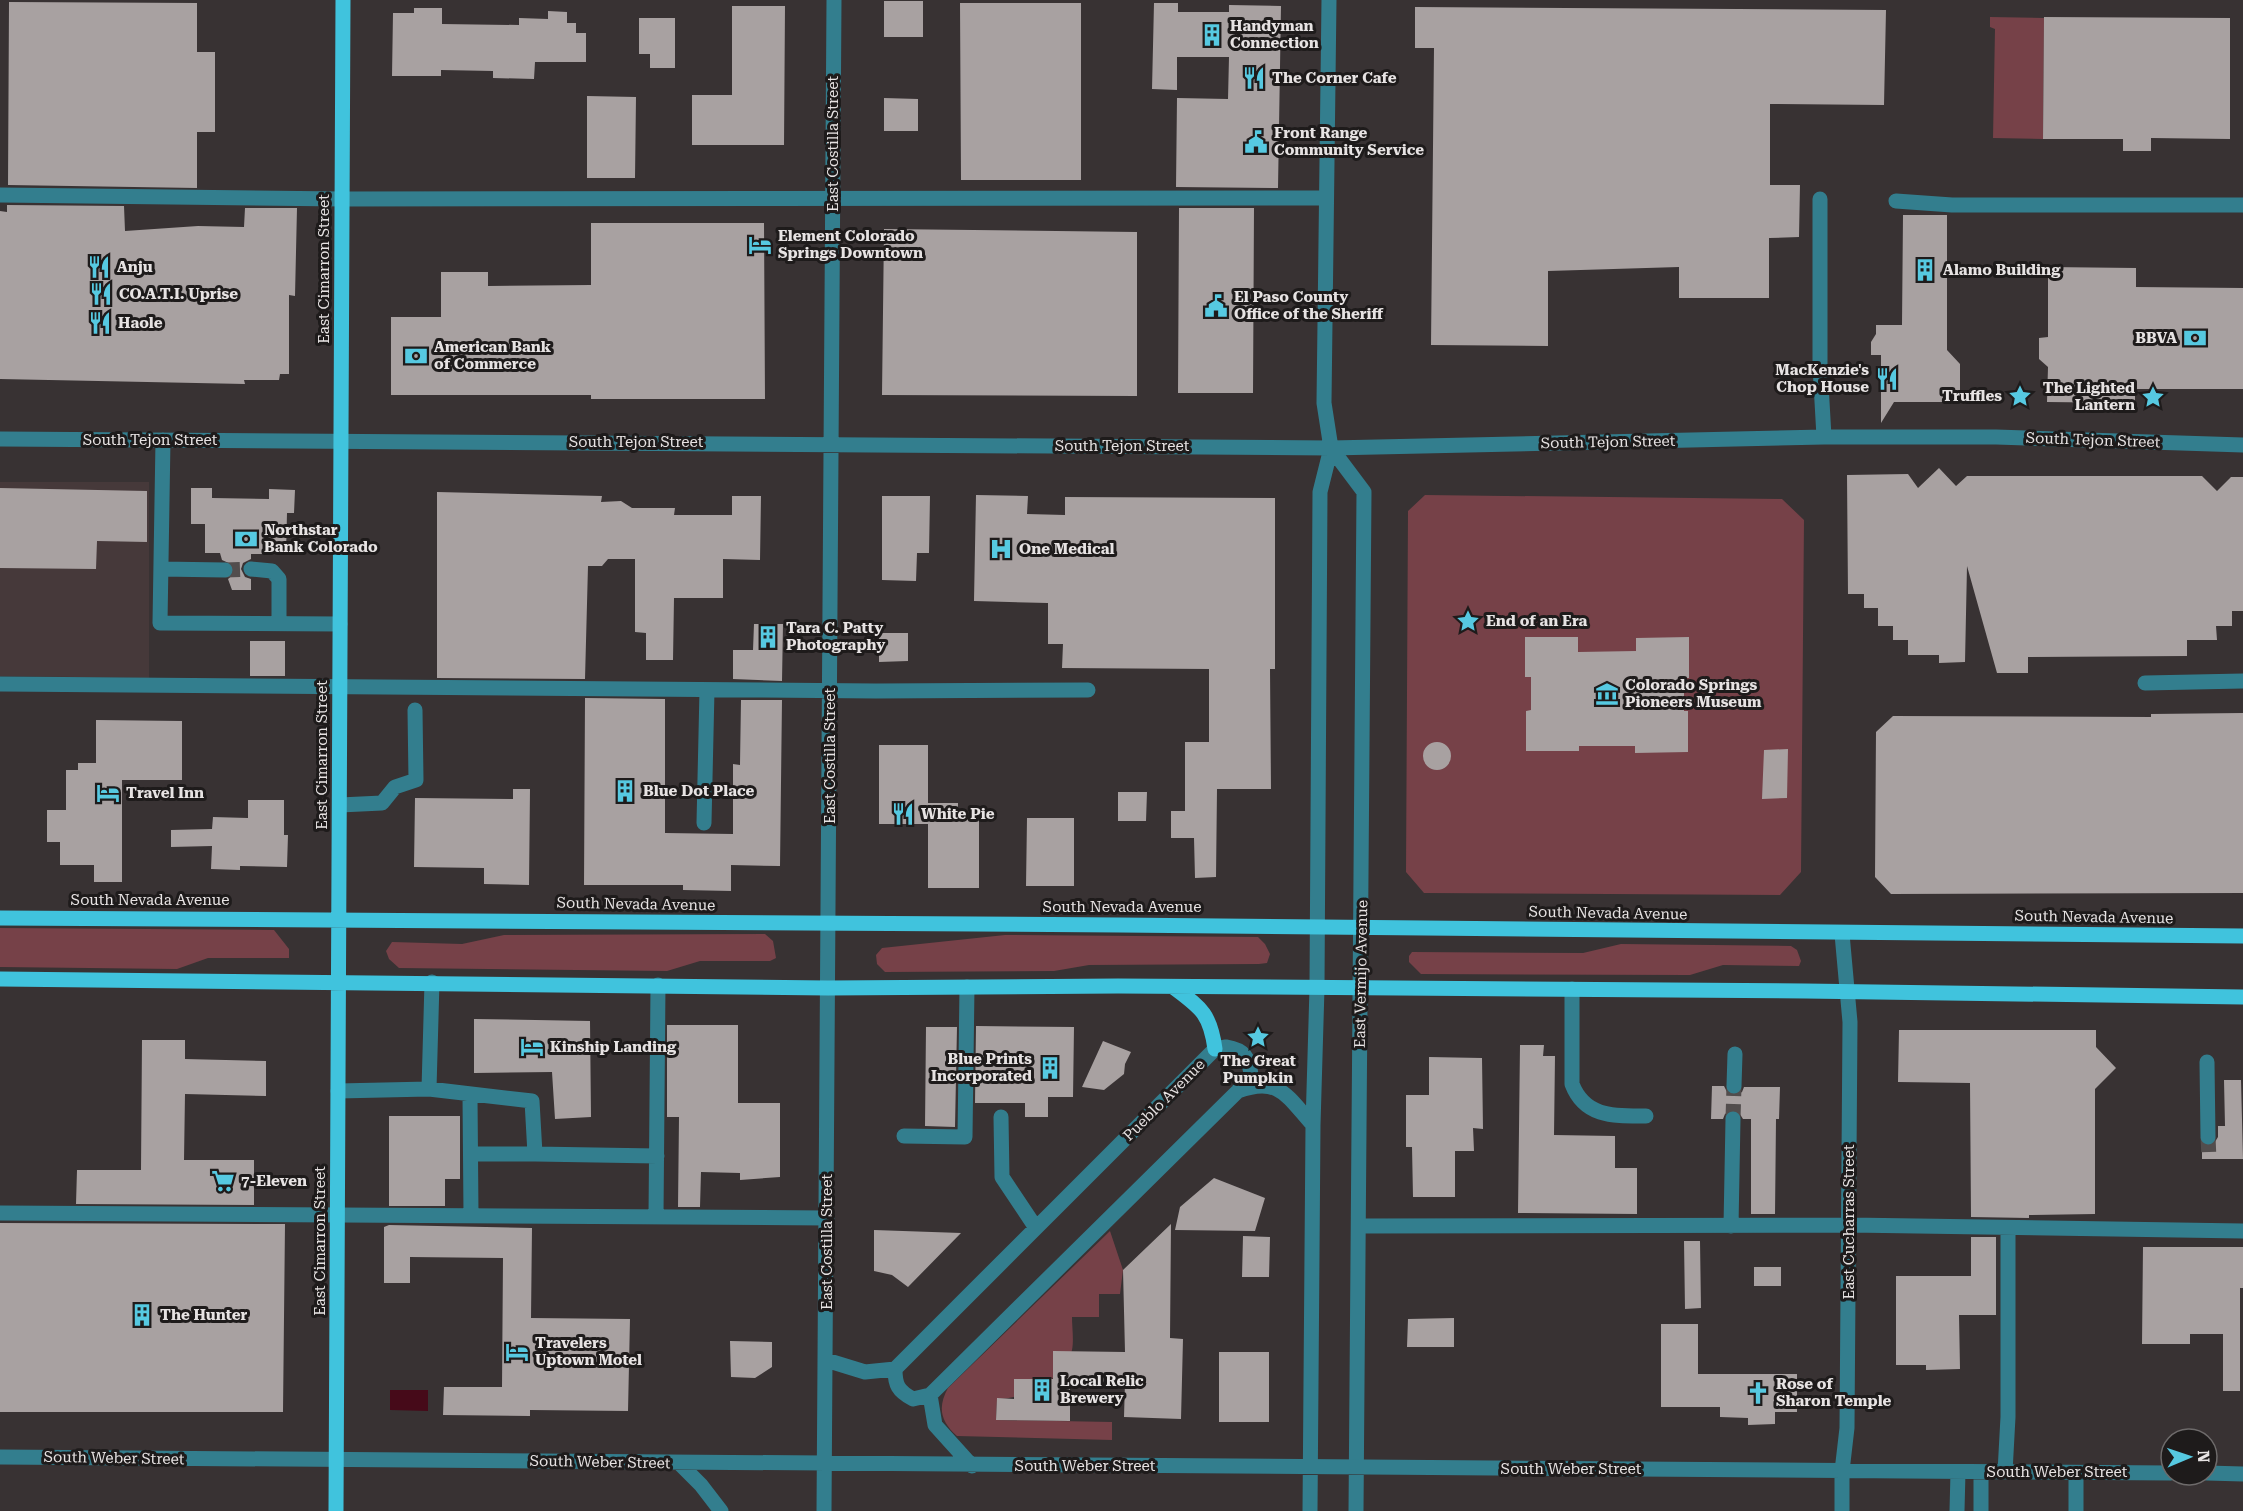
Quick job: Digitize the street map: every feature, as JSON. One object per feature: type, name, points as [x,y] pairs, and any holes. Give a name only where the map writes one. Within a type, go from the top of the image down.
[{"type":"main road","name":"East Cimarron Street","points":[[336,1511],[343,0]]},
{"type":"main road","name":"South Nevada Avenue","points":[[0,918],[1361,927],[1842,934],[2243,936]]},
{"type":"main road","points":[[0,979],[828,988],[1173,987],[1849,991],[2243,997]]},
{"type":"main road","points":[[1173,987],[1202,1009],[1212,1029],[1215,1049]]},
{"type":"street","name":"East Costilla Street","points":[[824,1511],[834,0]]},
{"type":"street","name":"East Vermijo Avenue","points":[[1310,1511],[1312,1125],[1318,927],[1320,492],[1331,448],[1324,402],[1329,0]]},
{"type":"street","points":[[1,195],[343,199],[1326,198]]},
{"type":"street","points":[[1820,199],[1820,366],[1824,437]]},
{"type":"street","points":[[1896,201],[1952,205],[2243,205]]},
{"type":"street","name":"South Tejon Street","points":[[0,439],[1331,448],[1824,437],[1996,437],[2243,445]]},
{"type":"street","points":[[163,440],[160,623],[340,624]]},
{"type":"street","name":"East Vermijo Avenue","points":[[1331,448],[1364,492],[1356,1511]]},
{"type":"street","points":[[161,569],[225,570]]},
{"type":"street","points":[[251,569],[272,572],[279,579],[279,623]]},
{"type":"street","points":[[2145,683],[2243,681]]},
{"type":"street","points":[[0,684],[830,691],[1088,690]]},
{"type":"street","points":[[704,823],[707,690]]},
{"type":"street","points":[[340,805],[382,803],[395,787],[416,780],[415,710]]},
{"type":"street","name":"East Cucharras Street","points":[[1842,934],[1849,991],[1850,1225],[1847,1428],[1842,1471],[1842,1511]]},
{"type":"street","points":[[429,1089],[432,982]]},
{"type":"street","points":[[656,1216],[658,985]]},
{"type":"street","points":[[904,1136],[965,1137],[967,987]]},
{"type":"street","points":[[1572,989],[1572,1084],[1576,1095],[1584,1105],[1606,1115],[1646,1116]]},
{"type":"street","name":"Pueblo Avenue","points":[[895,1369],[1215,1049],[1226,1047],[1243,1052],[1250,1060],[1251,1075],[1238,1091],[930,1395]]},
{"type":"street","points":[[1734,1086],[1735,1054]]},
{"type":"street","points":[[2206,1062],[2208,1137]]},
{"type":"street","points":[[1238,1091],[1258,1084],[1277,1088],[1312,1125]]},
{"type":"street","points":[[338,1091],[429,1089],[470,1096],[532,1101],[535,1154]]},
{"type":"street","points":[[470,1096],[471,1215]]},
{"type":"street","points":[[1001,1117],[1002,1177],[1036,1228]]},
{"type":"street","points":[[1731,1226],[1733,1119]]},
{"type":"street","points":[[471,1154],[657,1156]]},
{"type":"street","points":[[0,1213],[338,1213],[827,1218]]},
{"type":"street","points":[[1360,1226],[1850,1225],[2243,1231]]},
{"type":"street","points":[[2005,1472],[2008,1417],[2008,1229]]},
{"type":"street","points":[[826,1360],[865,1372],[895,1369],[895,1383],[902,1393],[913,1399],[930,1395],[935,1425],[972,1466]]},
{"type":"street","name":"South Weber Street","points":[[0,1457],[826,1465],[2159,1473]]},
{"type":"street","points":[[679,1463],[701,1485],[721,1511]]},
{"type":"street","points":[[1957,1511],[1958,1472]]},
{"type":"street","points":[[1981,1511],[1982,1472]]},
{"type":"street","points":[[2076,1473],[2076,1511]]},
{"type":"street","points":[[2219,1473],[2243,1474]]},
{"type":"shaded area","points":[[1990,17],[2044,18],[2043,139],[1993,138],[1995,29],[1990,27]]},
{"type":"shaded area","points":[[0,482],[149,482],[149,678],[0,676]]},
{"type":"shaded area","points":[[1425,495],[1782,499],[1804,520],[1801,872],[1780,895],[1424,893],[1406,872],[1408,511]]},
{"type":"shaded area","points":[[0,928],[274,930],[289,949],[289,958],[208,958],[177,969],[0,967]]},
{"type":"shaded area","points":[[765,934],[773,941],[776,958],[770,961],[700,961],[667,971],[399,968],[389,959],[386,951],[392,942],[462,944],[504,935]]},
{"type":"shaded area","points":[[1005,935],[1258,937],[1270,954],[1267,963],[1259,964],[1089,965],[1054,971],[885,972],[877,964],[876,955],[882,948]]},
{"type":"shaded area","points":[[1621,944],[1791,946],[1797,950],[1801,961],[1799,966],[1723,965],[1690,975],[1421,974],[1409,962],[1412,952],[1583,953]]},
{"type":"shaded area","points":[[1110,1231],[1123,1270],[1120,1294],[1099,1294],[1099,1317],[1072,1317],[1072,1350],[1068,1361],[1052,1379],[1042,1386],[1019,1396],[997,1399],[996,1420],[1112,1422],[1112,1440],[957,1436],[947,1425],[942,1414],[948,1388]]},
{"type":"shaded area","points":[[390,1390],[428,1390],[428,1411],[390,1410]]},
{"type":"building","points":[[884,1],[923,1],[923,37],[884,37]]},
{"type":"building","points":[[9,2],[197,3],[197,52],[215,52],[215,132],[197,132],[197,188],[8,185]]},
{"type":"building","points":[[960,3],[1081,3],[1081,180],[961,180]]},
{"type":"building","points":[[1154,3],[1178,3],[1178,12],[1229,12],[1229,5],[1281,6],[1278,188],[1176,187],[1177,98],[1228,99],[1229,57],[1177,57],[1177,90],[1152,89]]},
{"type":"building","points":[[732,6],[785,6],[784,145],[692,145],[692,95],[732,95]]},
{"type":"building","points":[[1415,7],[1886,10],[1884,105],[1770,104],[1770,185],[1800,185],[1799,237],[1769,238],[1769,298],[1679,298],[1679,267],[1548,271],[1548,346],[1431,345],[1434,48],[1415,48]]},
{"type":"building","points":[[414,8],[442,8],[442,24],[519,25],[519,18],[548,19],[548,11],[567,12],[567,23],[576,23],[576,33],[586,33],[586,62],[535,62],[534,79],[493,78],[493,71],[441,70],[441,76],[392,76],[393,13],[414,13]]},
{"type":"building","points":[[2044,17],[2230,18],[2230,139],[2151,138],[2151,151],[2123,151],[2123,139],[2043,139]]},
{"type":"building","points":[[639,18],[675,18],[675,68],[650,68],[650,54],[639,54]]},
{"type":"building","points":[[587,96],[636,97],[635,178],[587,178]]},
{"type":"building","points":[[884,98],[918,99],[918,131],[884,131]]},
{"type":"building","points":[[7,205],[124,206],[125,231],[198,226],[244,227],[245,208],[297,208],[295,296],[289,295],[289,374],[280,374],[279,380],[244,380],[245,384],[0,379],[0,211],[7,212]]},
{"type":"building","name":"El Paso County Office of the Sheriff","points":[[1179,208],[1254,208],[1253,393],[1178,393]]},
{"type":"building","name":"Alamo Building","points":[[1903,215],[1947,215],[1947,350],[1960,364],[1960,402],[1894,402],[1881,423],[1881,355],[1871,355],[1871,342],[1876,334],[1876,325],[1902,325]]},
{"type":"building","points":[[591,223],[764,223],[765,399],[591,399],[591,395],[391,395],[391,317],[441,317],[441,272],[488,272],[488,286],[591,285]]},
{"type":"building","points":[[884,229],[1137,232],[1137,396],[882,395]]},
{"type":"building","points":[[2048,267],[2136,268],[2136,287],[2243,288],[2243,389],[2135,389],[2135,403],[2047,402],[2048,367],[2039,359],[2039,338],[2048,337]]},
{"type":"building","points":[[1939,468],[1956,486],[1967,476],[2202,476],[2217,491],[2231,477],[2243,477],[2243,611],[2232,611],[2232,626],[2216,626],[2217,640],[2187,640],[2187,656],[2028,657],[2028,673],[1997,673],[1967,566],[1965,662],[1939,663],[1939,655],[1908,655],[1908,640],[1893,640],[1893,626],[1878,626],[1878,608],[1864,608],[1864,594],[1848,594],[1847,475],[1908,474],[1918,488]]},
{"type":"building","points":[[0,488],[147,491],[147,542],[97,541],[96,569],[0,568]]},
{"type":"building","name":"Northstar Bank Colorado","points":[[191,488],[212,488],[212,498],[269,499],[269,489],[295,490],[294,513],[287,513],[286,554],[251,554],[251,559],[243,563],[241,569],[245,577],[251,579],[251,590],[232,590],[228,579],[234,574],[233,565],[222,560],[220,553],[205,553],[205,524],[191,524]]},
{"type":"building","points":[[437,492],[602,496],[601,502],[621,501],[632,508],[675,508],[674,515],[732,515],[732,496],[761,496],[760,560],[723,559],[723,598],[674,598],[673,660],[646,660],[646,633],[635,632],[635,559],[608,559],[602,566],[588,566],[585,679],[437,678]]},
{"type":"building","points":[[976,495],[1028,496],[1027,514],[1065,515],[1065,497],[1275,498],[1275,669],[1270,669],[1271,789],[1217,789],[1216,877],[1195,878],[1194,838],[1171,838],[1171,811],[1185,811],[1185,742],[1209,742],[1209,669],[1062,668],[1063,644],[1048,644],[1048,603],[974,601]]},
{"type":"building","points":[[882,496],[930,496],[929,553],[917,553],[916,581],[882,580]]},
{"type":"building","points":[[754,624],[783,624],[782,681],[733,679],[733,650],[753,650]]},
{"type":"building","points":[[879,633],[908,633],[908,661],[879,662]]},
{"type":"building","name":"Colorado Springs Pioneers Museum","points":[[1525,637],[1578,637],[1578,652],[1636,651],[1636,638],[1689,637],[1689,678],[1684,678],[1684,711],[1688,711],[1688,752],[1635,753],[1635,746],[1579,746],[1579,751],[1526,751],[1526,711],[1531,710],[1531,677],[1525,677]]},
{"type":"building","points":[[250,641],[285,641],[285,676],[250,676]]},
{"type":"building","points":[[585,698],[665,699],[665,833],[733,834],[733,764],[740,765],[741,700],[782,700],[780,866],[731,865],[731,891],[683,890],[683,885],[584,885]]},
{"type":"building","points":[[2243,713],[2243,893],[1891,894],[1875,877],[1876,732],[1893,716],[2151,717],[2151,714]]},
{"type":"building","name":"Travel Inn","points":[[96,720],[182,721],[182,780],[122,780],[122,882],[94,882],[94,865],[60,865],[60,842],[47,842],[47,810],[66,810],[66,770],[78,770],[78,763],[96,763]]},
{"type":"building","points":[[1437,742],[1447,746],[1451,756],[1447,766],[1437,770],[1427,766],[1423,756],[1427,746]]},
{"type":"building","points":[[879,745],[928,745],[928,803],[958,803],[958,816],[979,816],[979,888],[928,888],[928,824],[879,824]]},
{"type":"building","points":[[1788,749],[1787,798],[1762,799],[1764,750]]},
{"type":"building","points":[[513,789],[530,789],[529,885],[484,884],[484,868],[414,867],[415,798],[513,799]]},
{"type":"building","points":[[1118,792],[1147,792],[1146,821],[1118,821]]},
{"type":"building","points":[[248,800],[284,800],[284,835],[288,835],[287,867],[240,866],[240,870],[211,869],[212,846],[171,847],[171,830],[212,829],[213,817],[248,818]]},
{"type":"building","points":[[1027,818],[1074,818],[1074,886],[1026,886]]},
{"type":"building","name":"Kinship Landing","points":[[474,1019],[590,1021],[591,1117],[555,1119],[552,1072],[474,1073]]},
{"type":"building","points":[[667,1025],[738,1025],[738,1103],[780,1103],[780,1177],[740,1180],[740,1173],[701,1172],[700,1207],[678,1207],[679,1117],[667,1117]]},
{"type":"building","points":[[976,1026],[1074,1027],[1073,1097],[1048,1097],[1048,1117],[1025,1117],[1025,1103],[975,1103]]},
{"type":"building","points":[[926,1027],[957,1027],[955,1127],[925,1126]]},
{"type":"building","points":[[1899,1030],[2096,1030],[2096,1047],[2116,1068],[2095,1089],[2095,1214],[2029,1215],[2029,1218],[1971,1217],[1970,1083],[1898,1082]]},
{"type":"building","points":[[142,1040],[185,1040],[185,1059],[266,1061],[266,1096],[185,1094],[184,1160],[254,1160],[254,1205],[76,1204],[77,1170],[141,1170]]},
{"type":"building","points":[[1103,1041],[1131,1052],[1125,1064],[1124,1074],[1104,1090],[1082,1087]]},
{"type":"building","points":[[1520,1045],[1544,1045],[1543,1056],[1555,1056],[1554,1135],[1615,1136],[1615,1168],[1637,1168],[1637,1214],[1518,1213]]},
{"type":"building","points":[[1429,1057],[1482,1058],[1483,1129],[1473,1128],[1474,1151],[1455,1151],[1455,1197],[1413,1197],[1412,1147],[1406,1147],[1406,1095],[1429,1095]]},
{"type":"building","points":[[2224,1080],[2241,1080],[2243,1159],[2202,1159],[2202,1144],[2213,1145],[2218,1137],[2218,1126],[2225,1126]]},
{"type":"building","points":[[1712,1086],[1724,1086],[1728,1094],[1734,1096],[1742,1092],[1744,1087],[1780,1087],[1779,1119],[1776,1119],[1775,1214],[1751,1214],[1751,1119],[1743,1119],[1738,1111],[1733,1109],[1725,1114],[1723,1119],[1711,1119]]},
{"type":"building","points":[[389,1116],[460,1116],[460,1179],[445,1179],[445,1206],[389,1206]]},
{"type":"building","points":[[1214,1178],[1265,1198],[1255,1231],[1175,1230],[1180,1207]]},
{"type":"building","name":"The Hunter","points":[[0,1223],[285,1224],[283,1412],[0,1412]]},
{"type":"building","points":[[1171,1224],[1170,1338],[1183,1339],[1181,1419],[1124,1417],[1125,1382],[1070,1381],[1070,1421],[996,1420],[997,1398],[1014,1399],[1014,1379],[1053,1379],[1053,1351],[1125,1352],[1123,1270]]},
{"type":"building","points":[[389,1225],[532,1228],[531,1318],[630,1319],[628,1411],[530,1410],[530,1416],[443,1415],[444,1387],[502,1387],[503,1258],[410,1257],[410,1283],[384,1283],[384,1227]]},
{"type":"building","points":[[874,1230],[961,1233],[908,1287],[892,1275],[874,1271]]},
{"type":"building","points":[[1243,1236],[1270,1237],[1269,1277],[1242,1277]]},
{"type":"building","points":[[1971,1237],[1996,1237],[1996,1315],[1959,1315],[1960,1369],[1926,1370],[1926,1365],[1896,1365],[1896,1276],[1971,1276]]},
{"type":"building","points":[[1684,1241],[1700,1241],[1701,1308],[1685,1309]]},
{"type":"building","points":[[2143,1247],[2243,1247],[2243,1288],[2240,1288],[2240,1391],[2223,1391],[2223,1334],[2190,1334],[2190,1344],[2142,1344]]},
{"type":"building","points":[[1754,1267],[1781,1267],[1781,1286],[1754,1286]]},
{"type":"building","points":[[1454,1318],[1454,1347],[1407,1347],[1408,1319]]},
{"type":"building","points":[[1661,1324],[1698,1324],[1698,1374],[1797,1374],[1797,1412],[1775,1412],[1775,1424],[1748,1425],[1748,1418],[1720,1417],[1720,1407],[1661,1407]]},
{"type":"building","points":[[730,1341],[772,1342],[772,1367],[755,1378],[731,1377]]},
{"type":"building","points":[[1219,1352],[1269,1352],[1269,1422],[1219,1422]]},
{"type":"tunnel","points":[[225,570],[251,569]]},
{"type":"tunnel","points":[[1733,1119],[1734,1086]]},
{"type":"tunnel","points":[[2208,1137],[2209,1159]]},
{"type":"place","name":"Handyman Connection","points":[[1212,35]]},
{"type":"place","name":"The Corner Cafe","points":[[1254,78]]},
{"type":"place","name":"Front Range Community Service","points":[[1256,142]]},
{"type":"place","name":"Element Colorado Springs Downtown","points":[[760,245]]},
{"type":"place","name":"Anju","points":[[99,267]]},
{"type":"place","name":"Alamo Building","points":[[1925,270]]},
{"type":"place","name":"CO.A.T.I. Uprise","points":[[101,294]]},
{"type":"place","name":"El Paso County Office of the Sheriff","points":[[1216,306]]},
{"type":"place","name":"Haole","points":[[100,323]]},
{"type":"place","name":"BBVA","points":[[2195,338]]},
{"type":"place","name":"American Bank of Commerce","points":[[416,356]]},
{"type":"place","name":"MacKenzie's Chop House","points":[[1887,379]]},
{"type":"place","name":"Truffles","points":[[2020,396]]},
{"type":"place","name":"The Lighted Lantern","points":[[2153,397]]},
{"type":"place","name":"Northstar Bank Colorado","points":[[246,539]]},
{"type":"place","name":"One Medical","points":[[1001,549]]},
{"type":"place","name":"End of an Era","points":[[1468,621]]},
{"type":"place","name":"Tara C. Patty Photography","points":[[768,637]]},
{"type":"place","name":"Colorado Springs Pioneers Museum","points":[[1607,694]]},
{"type":"place","name":"Blue Dot Place","points":[[625,791]]},
{"type":"place","name":"Travel Inn","points":[[108,793]]},
{"type":"place","name":"White Pie","points":[[903,814]]},
{"type":"place","name":"The Great Pumpkin","points":[[1258,1037]]},
{"type":"place","name":"Kinship Landing","points":[[532,1047]]},
{"type":"place","name":"Blue Prints Incorporated","points":[[1050,1068]]},
{"type":"place","name":"7-Eleven","points":[[223,1181]]},
{"type":"place","name":"The Hunter","points":[[142,1315]]},
{"type":"place","name":"Travelers Uptown Motel","points":[[517,1352]]},
{"type":"place","name":"Local Relic Brewery","points":[[1042,1390]]},
{"type":"place","name":"Rose of Sharon Temple","points":[[1758,1393]]}]
